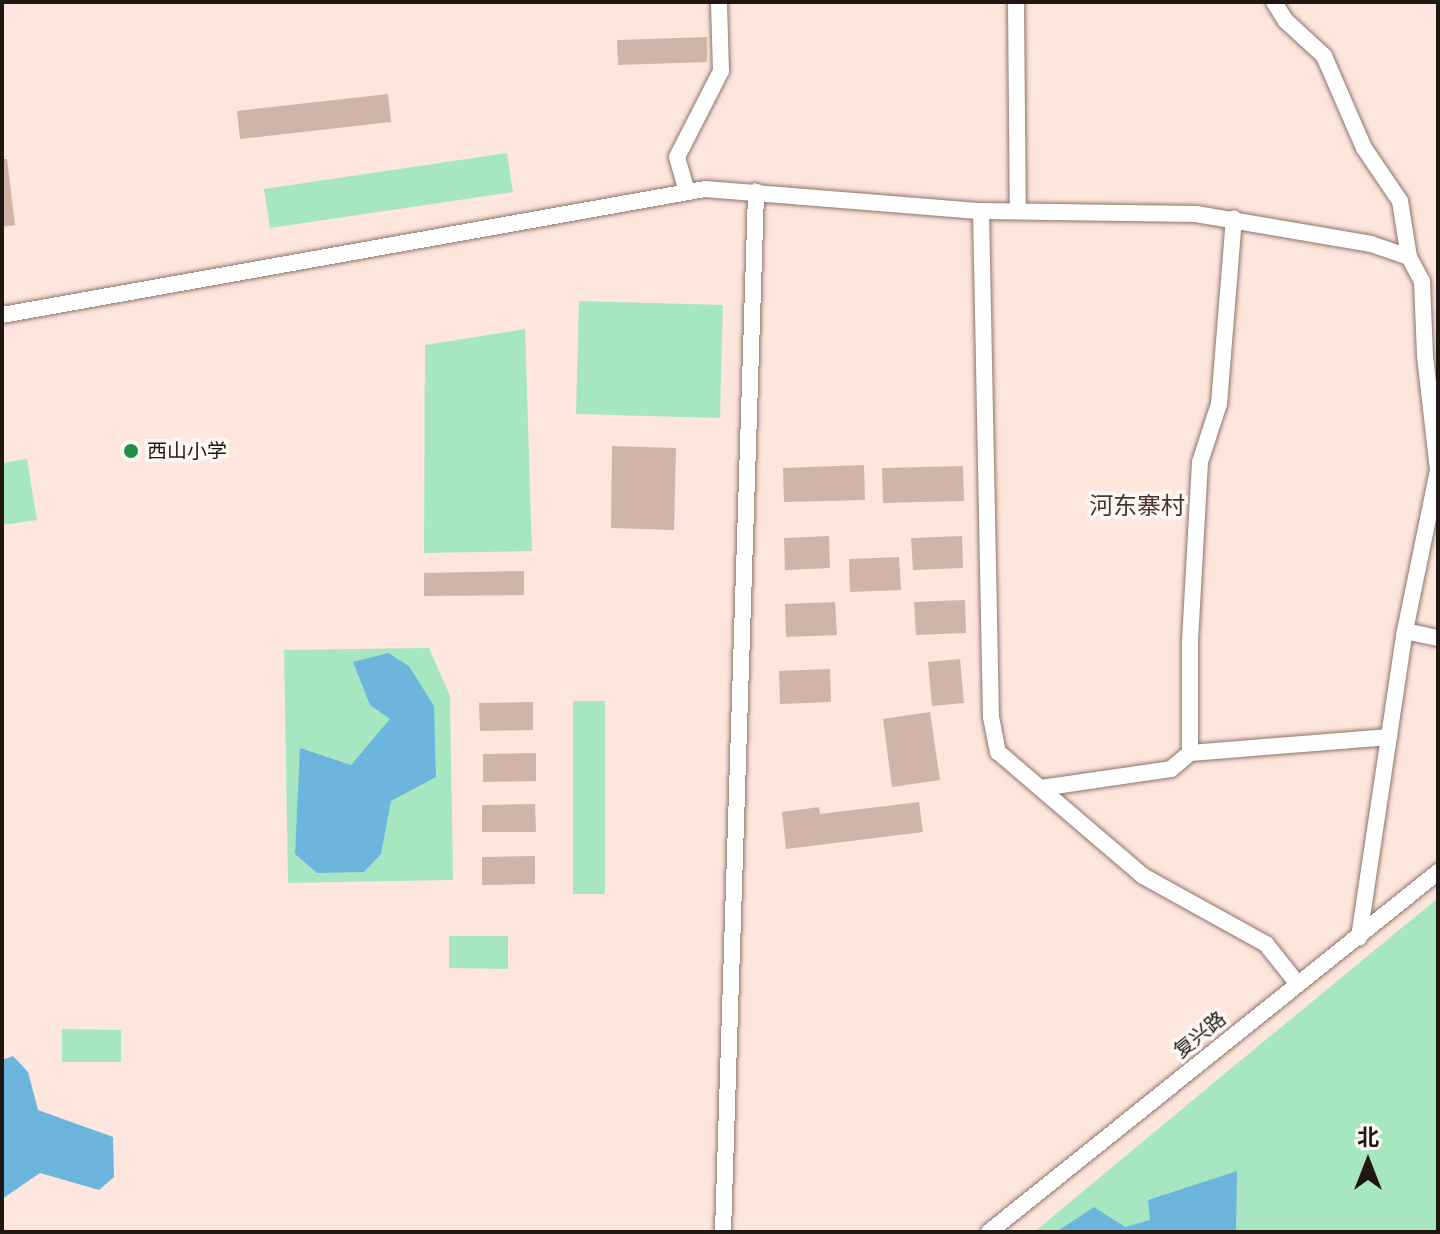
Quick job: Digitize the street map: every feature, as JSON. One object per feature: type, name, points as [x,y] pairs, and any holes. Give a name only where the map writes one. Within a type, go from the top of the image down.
[{"type":"street","points":[[687,192],[677,157],[721,71],[719,2]]},
{"type":"street","points":[[1016,2],[1018,211]]},
{"type":"street","points":[[1274,2],[1286,21],[1324,56],[1364,148],[1400,201],[1409,257],[1422,281],[1425,356],[1438,470],[1405,631],[1359,938]]},
{"type":"street","points":[[2,315],[705,189],[981,211],[1196,214],[1371,244],[1409,257]]},
{"type":"street","points":[[723,1232],[756,192]]},
{"type":"street","points":[[981,211],[991,717],[998,752],[1143,876],[1266,944],[1297,983]]},
{"type":"street","points":[[1190,753],[1190,641],[1200,462],[1219,404],[1234,219]]},
{"type":"street","points":[[1405,631],[1438,638]]},
{"type":"street","points":[[1041,788],[1171,769],[1190,753],[1389,737]]},
{"type":"street","name":"复兴路","points":[[989,1232],[1438,872]]},
{"type":"green space","points":[[507,153],[513,192],[270,228],[264,189]]},
{"type":"green space","points":[[579,301],[723,305],[720,418],[576,414]]},
{"type":"green space","points":[[525,329],[532,551],[424,553],[425,345]]},
{"type":"green space","points":[[27,459],[37,520],[2,525],[2,463]]},
{"type":"green space","points":[[429,648],[450,696],[453,880],[288,883],[284,650]]},
{"type":"green space","points":[[573,701],[605,701],[605,894],[573,894]]},
{"type":"green space","points":[[1438,898],[1438,1232],[1034,1232],[1234,1066]]},
{"type":"green space","points":[[449,936],[508,936],[508,969],[449,968]]},
{"type":"green space","points":[[62,1029],[121,1030],[121,1062],[62,1062]]},
{"type":"water","points":[[388,653],[409,666],[434,706],[436,777],[391,801],[381,854],[364,872],[317,873],[295,854],[300,748],[351,765],[390,719],[370,705],[353,662]]},
{"type":"water","points":[[13,1056],[28,1072],[38,1110],[113,1137],[114,1177],[99,1190],[40,1173],[2,1199],[2,1060]]},
{"type":"water","points":[[1237,1171],[1236,1232],[1056,1232],[1094,1207],[1125,1227],[1150,1220],[1148,1200]]},
{"type":"building","points":[[707,37],[707,62],[618,65],[617,40]]},
{"type":"building","points":[[388,94],[391,122],[240,139],[237,111]]},
{"type":"building","points":[[2,159],[7,159],[15,225],[2,227]]},
{"type":"building","points":[[612,446],[676,448],[674,530],[611,528]]},
{"type":"building","points":[[864,465],[865,500],[784,502],[783,468]]},
{"type":"building","points":[[963,466],[964,501],[883,503],[882,468]]},
{"type":"building","points":[[829,536],[830,568],[785,570],[784,538]]},
{"type":"building","points":[[962,536],[963,568],[913,570],[911,538]]},
{"type":"building","points":[[899,557],[901,590],[850,592],[849,559]]},
{"type":"building","points":[[524,571],[524,595],[424,596],[424,573]]},
{"type":"building","points":[[965,600],[966,633],[916,635],[914,602]]},
{"type":"building","points":[[835,602],[837,635],[786,637],[785,604]]},
{"type":"building","points":[[960,659],[964,703],[932,706],[928,662]]},
{"type":"building","points":[[830,669],[831,702],[780,704],[779,671]]},
{"type":"building","points":[[533,702],[533,730],[480,731],[479,703]]},
{"type":"building","points":[[930,712],[940,780],[892,787],[883,719]]},
{"type":"building","points":[[536,753],[536,781],[483,782],[483,754]]},
{"type":"building","points":[[919,802],[923,832],[786,849],[782,812],[819,807],[820,814]]},
{"type":"building","points":[[535,804],[536,832],[482,832],[482,805]]},
{"type":"building","points":[[535,856],[535,884],[482,885],[482,857]]},
{"type":"place","name":"西山小学","points":[[131,451]]},
{"type":"district","name":"河东寨村","points":[[1137,506]]}]
